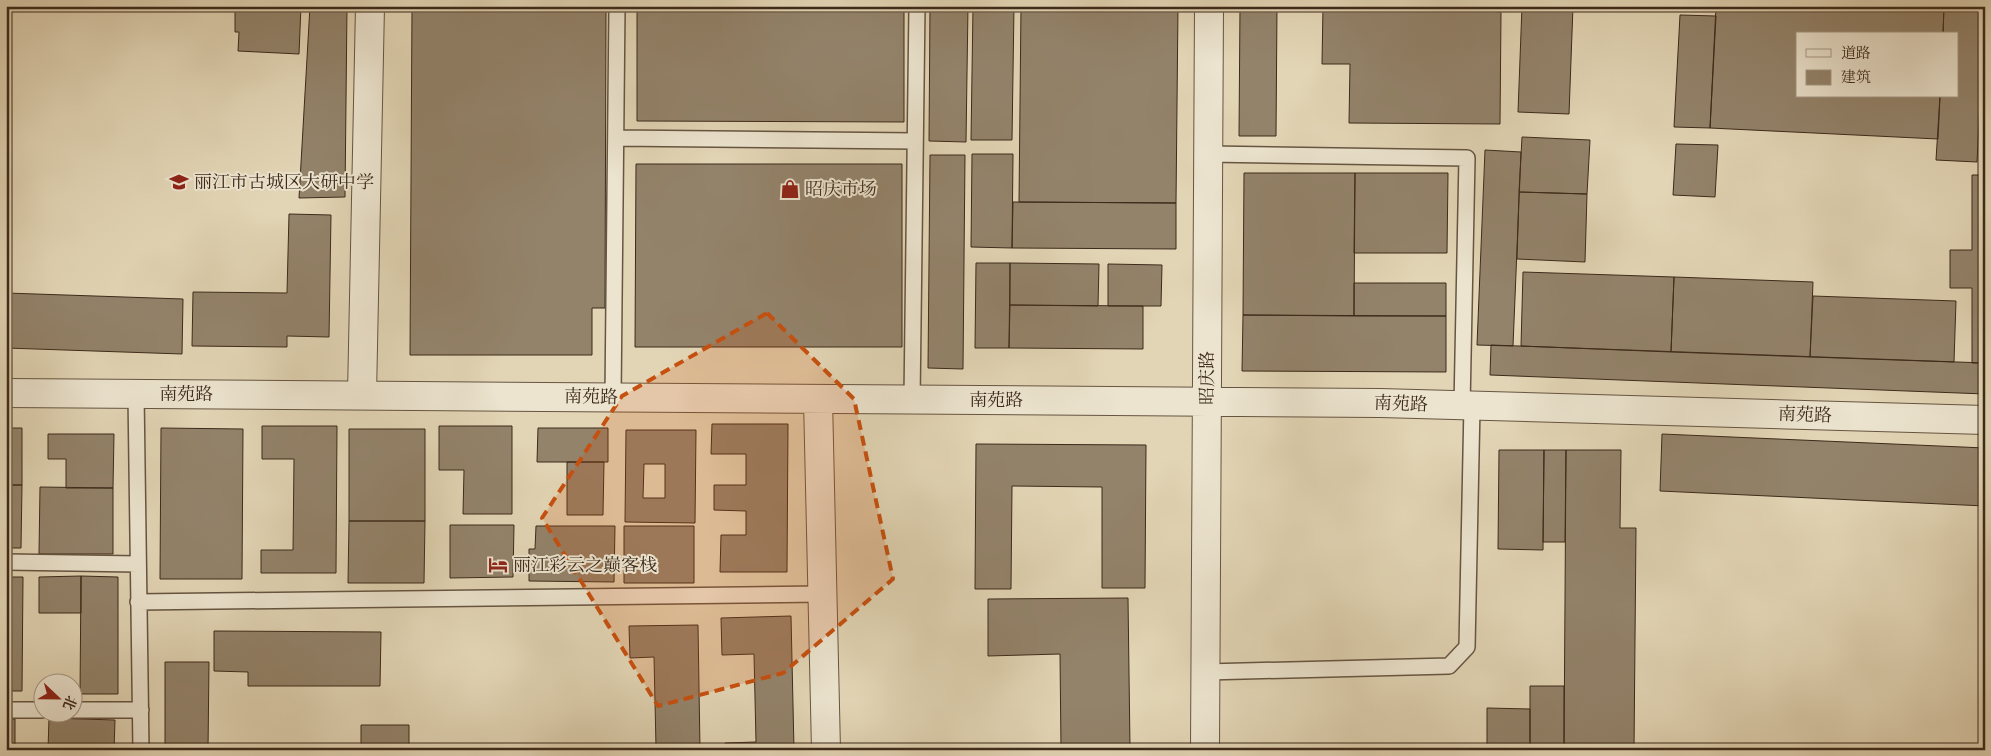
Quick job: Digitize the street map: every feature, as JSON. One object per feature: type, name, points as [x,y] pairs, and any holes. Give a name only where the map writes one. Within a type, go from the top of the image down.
[{"type":"street","points":[[362,395],[370,6]]},
{"type":"street","name":"昭庆路","points":[[1206,750],[1209,6]]},
{"type":"street","name":"南苑路","points":[[6,393],[1207,402],[1466,406],[1985,420]]},
{"type":"street","points":[[818,399],[826,750]]},
{"type":"lane","points":[[612,398],[617,6]]},
{"type":"lane","points":[[912,400],[917,6]]},
{"type":"lane","points":[[616,138],[915,141]]},
{"type":"lane","points":[[1206,672],[1449,666],[1467,647],[1467,158],[1208,154]]},
{"type":"lane","points":[[136,394],[141,750]]},
{"type":"lane","points":[[6,562],[138,564]]},
{"type":"lane","points":[[138,602],[822,594]]},
{"type":"lane","points":[[6,710],[32,710]]},
{"type":"lane","points":[[82,710],[140,710]]},
{"type":"highlighted area","points":[[767,313],[854,399],[893,579],[783,673],[658,706],[542,518],[622,396]]},
{"type":"building","points":[[241,6],[301,6],[299,54],[238,51],[239,32],[235,32],[235,9],[240,10]]},
{"type":"building","points":[[310,6],[347,6],[345,197],[299,198]]},
{"type":"building","points":[[412,6],[606,6],[605,308],[592,308],[592,355],[410,355]]},
{"type":"building","points":[[637,6],[904,6],[904,122],[637,121]]},
{"type":"building","points":[[930,6],[968,6],[966,142],[929,141]]},
{"type":"building","points":[[973,6],[1014,6],[1012,140],[971,140]]},
{"type":"building","points":[[1021,6],[1178,6],[1176,203],[1019,202]]},
{"type":"building","points":[[1240,6],[1277,6],[1276,136],[1239,136]]},
{"type":"building","points":[[1323,6],[1429,6],[1501,12],[1500,124],[1349,123],[1350,64],[1322,64]]},
{"type":"building","points":[[1429,6],[1502,6],[1501,12]]},
{"type":"building","points":[[1522,6],[1573,6],[1569,114],[1518,112]]},
{"type":"building","points":[[1716,6],[1944,6],[1943,32],[1796,32],[1796,98],[1940,98],[1938,139],[1710,128]]},
{"type":"building","points":[[1944,6],[1985,6],[1977,162],[1936,160],[1940,98],[1958,98],[1958,32],[1943,32]]},
{"type":"building","points":[[1680,15],[1716,16],[1710,128],[1674,127]]},
{"type":"building","points":[[1522,137],[1590,140],[1587,194],[1519,192]]},
{"type":"building","points":[[1676,144],[1718,145],[1715,197],[1673,195]]},
{"type":"building","points":[[1485,150],[1521,152],[1513,346],[1477,345]]},
{"type":"building","points":[[972,154],[1013,154],[1012,248],[971,247]]},
{"type":"building","points":[[930,155],[965,155],[963,369],[928,368]]},
{"type":"building","points":[[636,164],[902,164],[902,347],[635,347]]},
{"type":"building","points":[[1244,173],[1355,173],[1354,316],[1243,315]]},
{"type":"building","points":[[1355,173],[1448,173],[1447,253],[1354,253]]},
{"type":"building","points":[[1972,175],[1985,175],[1985,363],[1972,363],[1972,288],[1950,288],[1950,250],[1972,250]]},
{"type":"building","points":[[1519,192],[1587,194],[1585,262],[1517,259]]},
{"type":"building","points":[[1013,202],[1176,203],[1176,249],[1012,248]]},
{"type":"building","points":[[289,214],[331,215],[329,337],[287,336],[287,347],[192,346],[193,292],[287,293]]},
{"type":"building","points":[[976,263],[1010,263],[1009,348],[975,348]]},
{"type":"building","points":[[1010,263],[1099,264],[1098,306],[1010,305]]},
{"type":"building","points":[[1108,264],[1162,265],[1161,306],[1108,306]]},
{"type":"building","points":[[1523,272],[1674,277],[1671,352],[1521,346]]},
{"type":"building","points":[[1674,277],[1813,282],[1810,357],[1671,352]]},
{"type":"building","points":[[1354,283],[1446,283],[1446,316],[1354,316]]},
{"type":"building","points":[[6,293],[183,299],[182,354],[6,348]]},
{"type":"building","points":[[1813,296],[1956,301],[1954,362],[1810,357]]},
{"type":"building","points":[[1010,305],[1143,306],[1143,349],[1009,348]]},
{"type":"building","points":[[1243,315],[1446,316],[1446,372],[1242,371]]},
{"type":"building","points":[[1491,345],[1985,363],[1985,394],[1490,375]]},
{"type":"building","points":[[712,424],[788,424],[787,572],[720,572],[721,535],[746,535],[746,511],[714,510],[714,485],[746,485],[746,454],[711,454]]},
{"type":"building","points":[[262,426],[337,426],[336,573],[261,573],[261,550],[293,550],[294,459],[262,459]]},
{"type":"building","points":[[439,426],[512,426],[512,514],[463,514],[464,470],[439,470]]},
{"type":"building","points":[[6,428],[22,428],[22,485],[6,485]]},
{"type":"building","points":[[161,428],[243,429],[242,579],[160,579]]},
{"type":"building","points":[[538,428],[608,428],[608,462],[537,462]]},
{"type":"building","points":[[349,429],[425,429],[425,521],[349,521]]},
{"type":"building","points":[[626,430],[696,430],[695,523],[625,522]],"holes":[[[644,464],[665,464],[665,498],[643,498]]]},
{"type":"building","points":[[48,434],[114,434],[113,488],[66,488],[66,459],[48,459]]},
{"type":"building","points":[[1662,434],[1985,448],[1985,506],[1660,491]]},
{"type":"building","points":[[976,444],[1146,445],[1145,588],[1102,588],[1102,487],[1012,486],[1011,589],[975,589]]},
{"type":"building","points":[[1499,450],[1544,450],[1543,550],[1498,549]]},
{"type":"building","points":[[1544,450],[1566,450],[1565,542],[1543,542]]},
{"type":"building","points":[[1566,450],[1621,450],[1620,528],[1636,528],[1634,750],[1564,750]]},
{"type":"building","points":[[567,462],[604,462],[603,515],[567,515]]},
{"type":"building","points":[[6,485],[22,485],[21,548],[6,548]]},
{"type":"building","points":[[40,487],[113,488],[113,554],[39,554]]},
{"type":"building","points":[[349,521],[425,521],[424,583],[348,583]]},
{"type":"building","points":[[450,525],[514,525],[513,577],[450,578]]},
{"type":"building","points":[[536,526],[615,526],[614,582],[529,581],[529,549],[535,549]]},
{"type":"building","points":[[624,526],[694,526],[694,583],[624,583]]},
{"type":"building","points":[[81,576],[81,613],[39,613],[39,577]]},
{"type":"building","points":[[81,576],[118,577],[118,694],[82,694],[82,674],[80,674]]},
{"type":"building","points":[[6,577],[23,577],[22,691],[6,691]]},
{"type":"building","points":[[1128,598],[1130,748],[1061,749],[1060,654],[988,656],[988,599]]},
{"type":"building","points":[[791,616],[794,750],[726,750],[725,743],[756,742],[754,654],[722,655],[721,618]]},
{"type":"building","points":[[698,625],[700,750],[631,750],[631,747],[656,747],[654,657],[630,658],[629,626]]},
{"type":"building","points":[[214,631],[381,632],[380,686],[248,686],[248,672],[214,671]]},
{"type":"building","points":[[165,662],[209,662],[208,750],[165,750]]},
{"type":"building","points":[[1530,686],[1564,686],[1564,750],[1530,750]]},
{"type":"building","points":[[1487,708],[1530,709],[1530,750],[1487,750]]},
{"type":"building","points":[[6,719],[15,719],[15,750],[6,750]]},
{"type":"building","points":[[82,719],[115,720],[114,750],[48,750],[49,724],[82,724]]},
{"type":"building","points":[[361,725],[409,725],[409,750],[361,750]]},
{"type":"building","points":[[1097,748],[1130,748],[1130,750],[1097,750]]},
{"type":"place","name":"丽江市古城区大研中学","points":[[179,182]]},
{"type":"place","name":"昭庆市场","points":[[790,189]]},
{"type":"place","name":"丽江彩云之巅客栈","points":[[498,565]]}]
